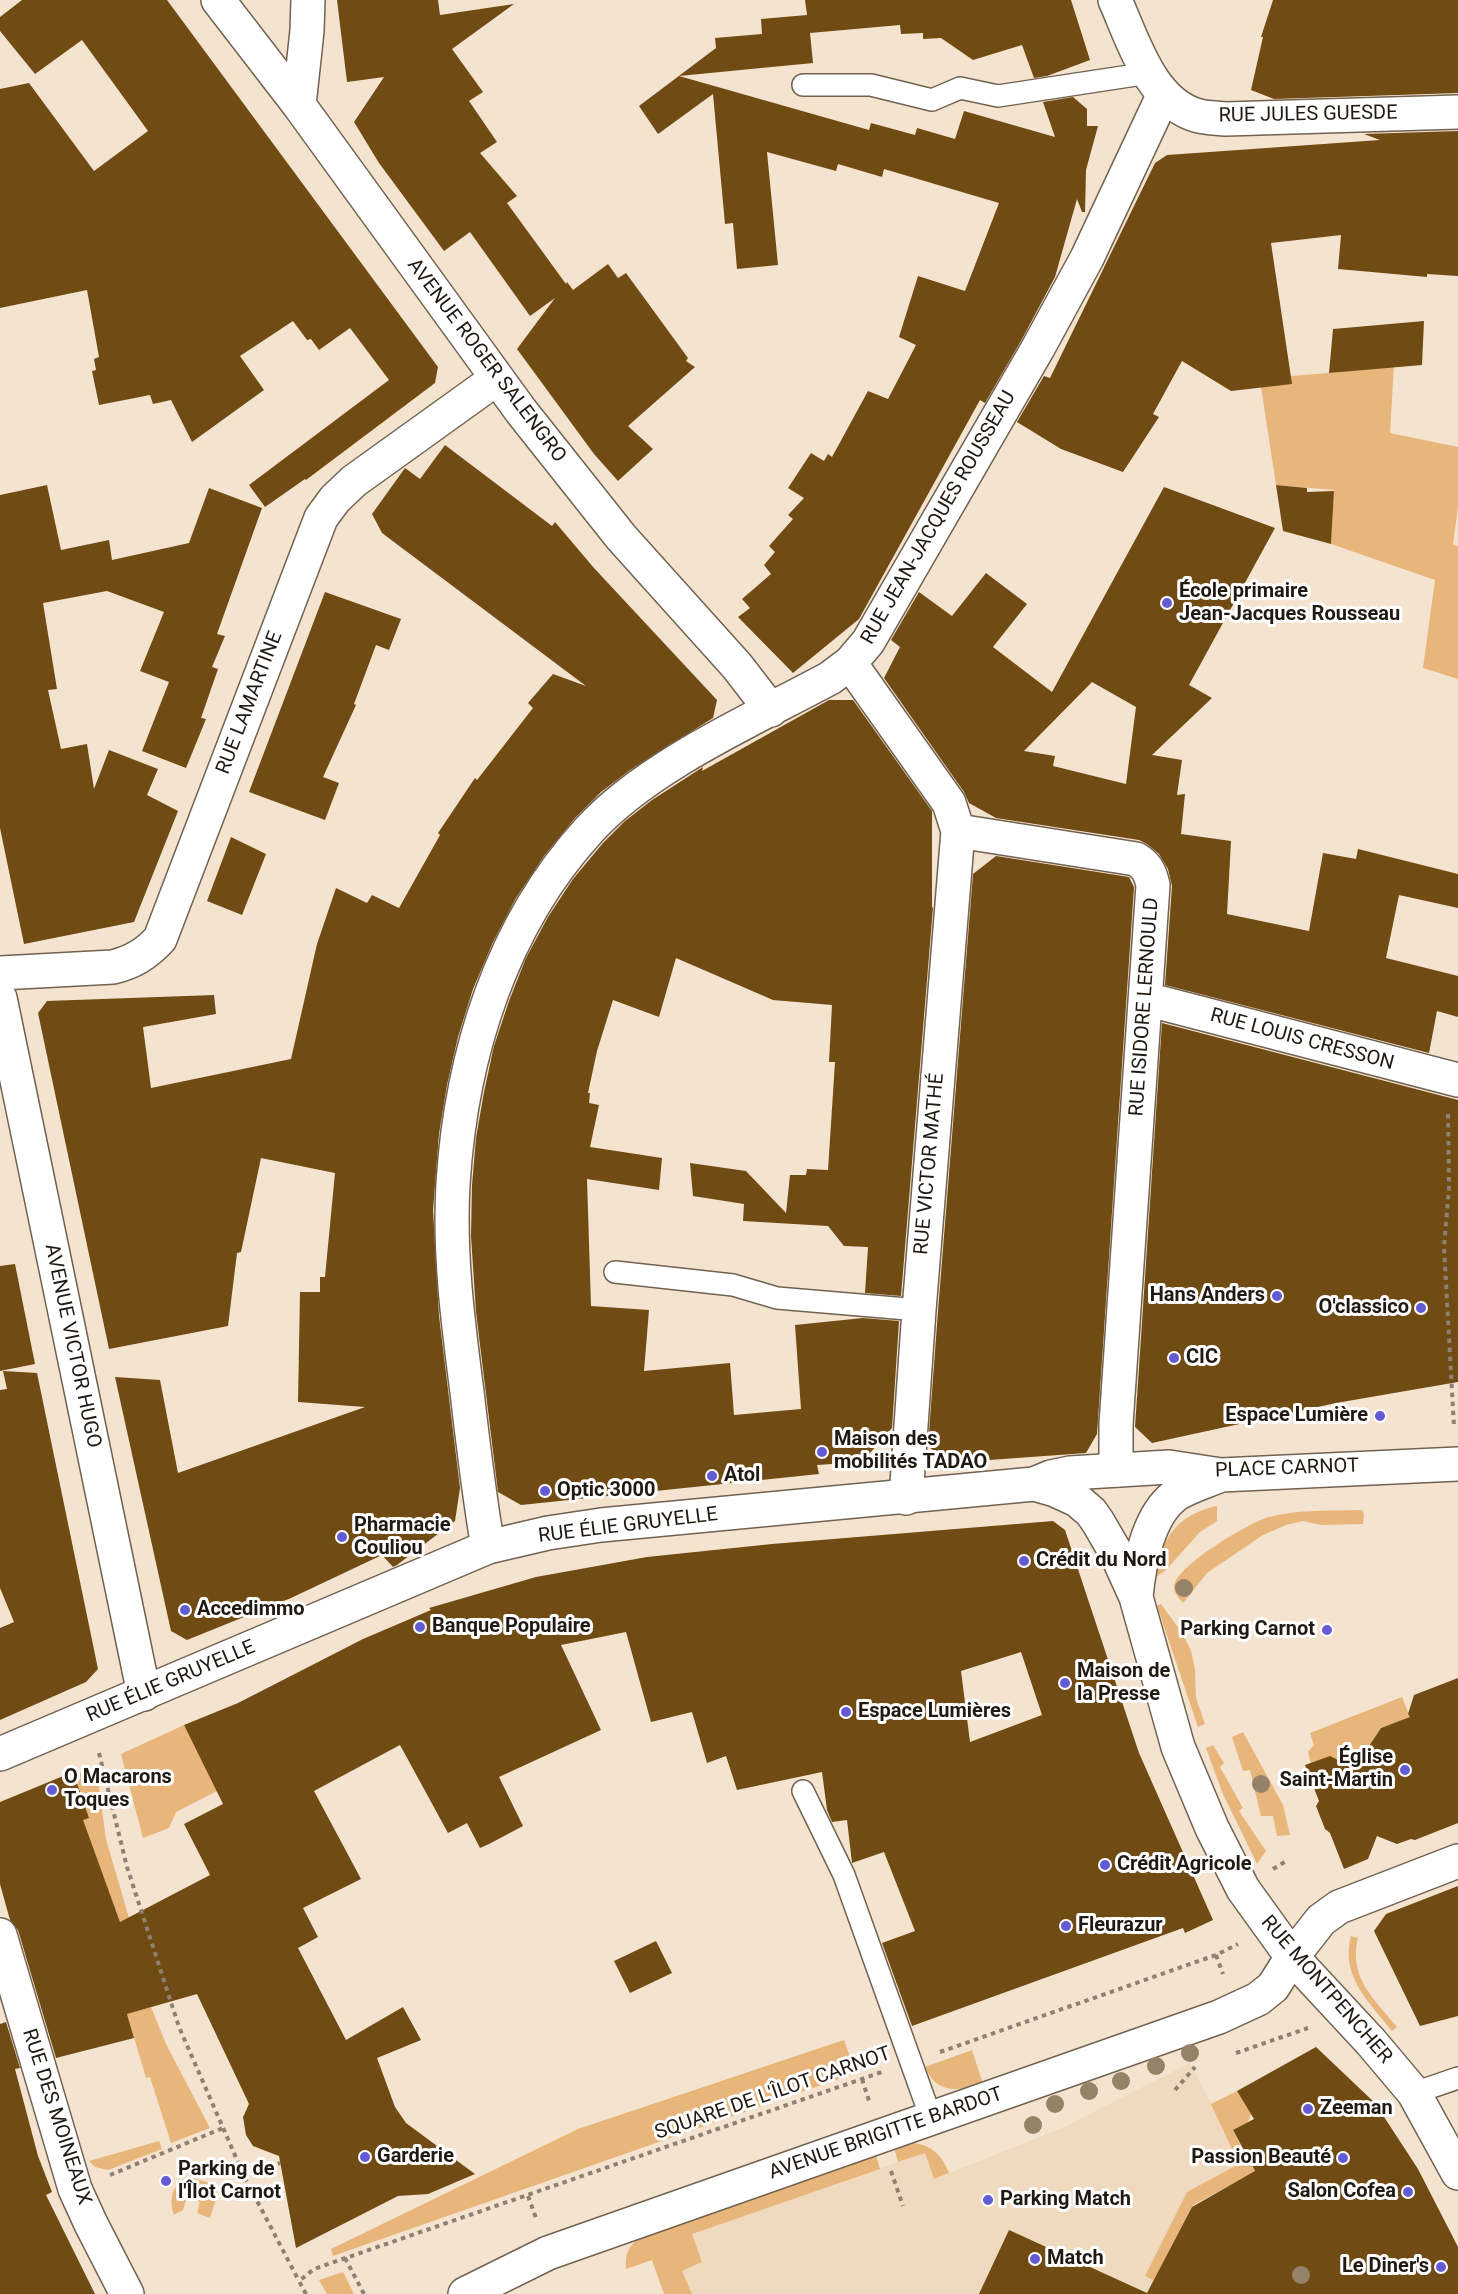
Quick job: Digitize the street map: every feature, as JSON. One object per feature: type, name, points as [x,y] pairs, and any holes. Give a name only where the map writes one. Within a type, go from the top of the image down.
[{"type":"street","name":"AVENUE ROGER SALENGRO","points":[[218,0],[299,105],[496,379],[621,537],[737,666],[771,710]]},
{"type":"street","points":[[299,105],[308,0]]},
{"type":"street","points":[[1115,0],[1156,85]]},
{"type":"street","name":"RUE JULES GUESDE","points":[[1156,85],[1177,106],[1197,115],[1226,119],[1458,112]]},
{"type":"street","name":"RUE JEAN-JACQUES ROUSSEAU","points":[[488,1547],[458,1325],[453,1259],[453,1196],[458,1127],[476,1044],[494,983],[521,926],[551,877],[589,829],[636,788],[687,756],[831,678],[850,663],[868,642],[1038,348],[1087,258],[1156,85]]},
{"type":"street","name":"RUE LAMARTINE","points":[[0,973],[113,967],[131,962],[147,952],[160,939],[321,518],[334,499],[354,481],[496,379]]},
{"type":"street","points":[[850,663],[949,803],[958,831]]},
{"type":"street","name":"RUE ISIDORE LERNOULD","points":[[958,831],[1136,859],[1145,865],[1154,885],[1117,1412],[1116,1470]]},
{"type":"street","name":"RUE VICTOR MATHÉ","points":[[906,1498],[958,831]]},
{"type":"street","name":"AVENUE VICTOR HUGO","points":[[0,998],[144,1694]]},
{"type":"street","name":"RUE LOUIS CRESSON","points":[[1146,999],[1453,1079]]},
{"type":"street","name":"PLACE CARNOT","points":[[1116,1470],[1169,1467],[1221,1474],[1457,1464]]},
{"type":"street","name":"RUE ÉLIE GRUYELLE","points":[[0,1755],[488,1547],[548,1533],[601,1525],[906,1498],[1034,1484],[1070,1473],[1116,1470]]},
{"type":"street","name":"RUE MONTPENCHER","points":[[1136,1597],[1143,1553],[1150,1530],[1162,1512],[1176,1495],[1221,1474]]},
{"type":"street","name":"RUE MONTPENCHER","points":[[1034,1484],[1077,1500],[1091,1512],[1116,1553],[1136,1597],[1178,1747],[1212,1828],[1243,1889],[1292,1957],[1414,2093],[1458,2173]]},
{"type":"street","name":"AVENUE BRIGITTE BARDOT","points":[[473,2292],[548,2253],[1237,2009],[1258,1999],[1273,1987],[1292,1957],[1321,1920],[1339,1907],[1458,1861]]},
{"type":"street","name":"RUE DES MOINEAUX","points":[[0,1935],[75,2188],[127,2294]]},
{"type":"lane","points":[[803,86],[871,85],[932,100],[960,88],[998,96],[1156,85]]},
{"type":"lane","points":[[615,1272],[733,1285],[777,1298],[919,1310]]},
{"type":"lane","points":[[803,1791],[844,1875],[931,2118]]},
{"type":"lane","points":[[1414,2093],[1458,2078]]},
{"type":"path","points":[[1453,1079],[1449,1188],[1444,1247],[1457,1464]]},
{"type":"path","points":[[87,1718],[105,1769],[127,1867],[179,2027],[244,2176],[306,2294]]},
{"type":"path","name":"SQUARE DE L'ÎLOT CARNOT","points":[[299,2280],[314,2269],[345,2258],[1216,1955],[1269,1926]]},
{"type":"path","points":[[1232,2054],[1346,2015]]},
{"type":"path","points":[[1175,2090],[1194,2067],[1204,2064]]},
{"type":"path","points":[[75,2188],[162,2155],[223,2128]]},
{"type":"path","points":[[244,2176],[280,2163]]},
{"type":"path","points":[[345,2258],[364,2294]]},
{"type":"shaded area","points":[[1395,347],[1390,433],[1458,447],[1458,507],[1453,545],[1458,546],[1458,679],[1423,668],[1435,580],[1331,544],[1334,490],[1276,485],[1261,387],[1291,376],[1341,372]]},
{"type":"shaded area","points":[[1217,1506],[1217,1521],[1200,1532],[1165,1571],[1156,1577],[1153,1575],[1162,1549],[1174,1530],[1191,1515]]},
{"type":"shaded area","points":[[1362,1510],[1363,1524],[1321,1525],[1303,1521],[1286,1525],[1263,1535],[1207,1573],[1183,1603],[1175,1591],[1177,1578],[1199,1557],[1259,1521],[1291,1513]]},
{"type":"shaded area","points":[[1161,1604],[1183,1634],[1191,1651],[1195,1669],[1196,1698],[1205,1724],[1198,1727],[1157,1606]]},
{"type":"shaded area","points":[[1402,1697],[1414,1727],[1409,1729],[1394,1723],[1381,1728],[1351,1766],[1311,1763],[1308,1752],[1314,1745],[1310,1733]]},
{"type":"shaded area","points":[[184,1725],[217,1791],[176,1812],[169,1828],[143,1838],[121,1754]]},
{"type":"shaded area","points":[[1243,1732],[1283,1805],[1290,1835],[1277,1836],[1273,1816],[1261,1816],[1250,1770],[1243,1771],[1232,1737]]},
{"type":"shaded area","points":[[1213,1745],[1224,1763],[1220,1767],[1243,1808],[1239,1811],[1266,1851],[1257,1864],[1223,1794],[1206,1748]]},
{"type":"shaded area","points":[[96,1766],[106,1839],[129,1918],[142,1981],[82,1820],[88,1818],[74,1776]]},
{"type":"shaded area","points":[[1351,1936],[1358,1938],[1356,1952],[1360,1976],[1372,1997],[1397,2027],[1392,2031],[1366,1999],[1353,1976],[1349,1950]]},
{"type":"shaded area","points":[[151,2007],[166,2044],[210,2128],[171,2143],[150,2077],[146,2078],[127,2014]]},
{"type":"shaded area","points":[[844,2040],[856,2073],[333,2256],[331,2249],[578,2129]]},
{"type":"shaded area","points":[[972,2050],[983,2084],[957,2089],[942,2087],[930,2076],[925,2067]]},
{"type":"shaded area","name":"Parking Match","points":[[1190,2063],[1211,2104],[1237,2091],[1251,2114],[1248,2122],[1233,2131],[1255,2172],[1193,2205],[1235,2294],[692,2294],[682,2271],[702,2262],[691,2234],[925,2153],[934,2179],[1062,2128]]},
{"type":"shaded area","points":[[1237,2091],[1251,2114],[1248,2122],[1233,2131],[1255,2172],[1193,2205],[1154,2280],[1145,2276],[1187,2192],[1239,2164],[1211,2104]]},
{"type":"shaded area","points":[[159,2141],[162,2149],[108,2170],[95,2167],[89,2161]]},
{"type":"shaded area","points":[[911,2143],[930,2148],[943,2161],[949,2173],[934,2179],[925,2153],[898,2162],[894,2148]]},
{"type":"shaded area","points":[[876,2155],[880,2169],[692,2234],[702,2262],[682,2271],[692,2294],[664,2294],[652,2260],[626,2269],[628,2252],[639,2239]]},
{"type":"shaded area","points":[[192,2178],[207,2182],[218,2192],[210,2218],[197,2213],[200,2202],[187,2197],[183,2210],[174,2215],[172,2197],[174,2191],[180,2183]]},
{"type":"shaded area","points":[[343,2272],[354,2294],[327,2294],[319,2280]]},
{"type":"building","points":[[22,0],[167,0],[438,367],[435,383],[306,480],[265,507],[249,485],[389,380],[350,328],[319,350],[311,339],[307,340],[293,321],[240,356],[264,390],[192,442],[171,400],[153,404],[150,395],[99,405],[92,371],[96,370],[94,359],[99,357],[87,290],[0,308],[0,89],[29,83],[94,171],[148,131],[82,40],[35,74],[0,31],[0,17]]},
{"type":"building","points":[[337,0],[438,0],[440,15],[514,4],[452,49],[483,92],[469,101],[497,142],[480,153],[517,196],[507,203],[566,284],[567,282],[573,290],[608,264],[618,278],[626,273],[688,358],[686,361],[695,367],[628,426],[653,449],[618,481],[594,454],[517,349],[555,298],[530,316],[470,232],[444,251],[379,163],[354,122],[384,77],[347,82]]},
{"type":"building","points":[[805,0],[1071,0],[1090,60],[1047,76],[1034,78],[1022,45],[973,60],[941,38],[923,39],[923,33],[901,34],[900,25],[810,33],[813,63],[679,76],[869,130],[871,123],[915,135],[917,128],[955,139],[964,111],[1055,137],[1043,102],[1073,97],[1087,109],[1087,126],[1098,126],[1086,170],[1085,212],[1082,212],[1077,199],[1055,277],[1022,339],[985,403],[980,400],[859,619],[793,673],[738,617],[750,608],[742,599],[771,574],[764,565],[775,552],[769,546],[793,519],[788,515],[804,498],[788,488],[811,453],[824,461],[828,454],[832,457],[868,391],[888,399],[916,345],[899,337],[918,276],[965,291],[999,203],[884,169],[882,177],[838,164],[836,171],[767,152],[778,265],[737,269],[733,223],[725,224],[713,94],[658,134],[639,106],[716,48],[715,38],[762,34],[761,19],[807,15]]},
{"type":"building","points":[[1273,0],[1458,0],[1458,93],[1274,99],[1251,90],[1263,37],[1261,37]]},
{"type":"building","points":[[1458,131],[1458,276],[1427,274],[1427,277],[1338,269],[1341,235],[1271,243],[1292,384],[1231,391],[1182,361],[1153,414],[1159,417],[1123,472],[1061,449],[1017,422],[1044,376],[1050,378],[1155,163],[1167,155],[1380,140],[1364,134]]},
{"type":"building","points":[[1424,321],[1422,365],[1329,373],[1333,329]]},
{"type":"building","points":[[445,445],[552,526],[555,522],[594,568],[717,700],[713,718],[630,770],[601,792],[575,818],[544,856],[516,898],[493,942],[473,989],[458,1037],[447,1085],[439,1134],[433,1210],[439,1316],[460,1488],[455,1521],[393,1567],[382,1555],[291,1598],[187,1640],[171,1631],[115,1377],[160,1380],[178,1473],[365,1407],[298,1402],[300,1292],[320,1292],[320,1277],[325,1277],[335,1173],[261,1158],[241,1252],[237,1253],[228,1326],[109,1349],[38,1013],[47,1001],[214,995],[216,1014],[143,1027],[151,1088],[291,1059],[317,944],[336,888],[367,903],[372,895],[399,908],[440,835],[438,833],[475,778],[477,780],[533,708],[528,703],[553,674],[586,686],[382,533],[372,514],[405,468],[420,479]]},
{"type":"building","points":[[47,485],[61,550],[109,540],[112,560],[189,543],[209,488],[262,508],[217,634],[225,636],[212,667],[218,669],[201,718],[206,719],[186,768],[142,751],[169,682],[140,671],[164,612],[107,591],[43,603],[57,689],[48,690],[61,749],[87,744],[94,789],[109,750],[158,769],[147,795],[178,811],[134,922],[24,944],[0,828],[0,495]]},
{"type":"building","points":[[1276,485],[1307,488],[1307,492],[1334,491],[1331,544],[1283,531]]},
{"type":"building","points":[[1164,487],[1275,528],[1189,685],[1212,698],[1152,755],[1182,760],[1177,795],[1185,794],[1181,834],[1231,841],[1227,914],[1309,931],[1323,853],[1356,859],[1358,849],[1458,874],[1458,908],[1399,895],[1386,958],[1458,976],[1458,1017],[1437,1011],[1429,1053],[1165,985],[1172,886],[1168,869],[1159,854],[1139,840],[996,818],[969,803],[964,792],[884,678],[900,647],[891,640],[919,592],[952,616],[986,573],[1027,604],[993,647],[1052,692]],"holes":[[[1092,682],[1136,707],[1126,784],[1053,766],[1055,756],[1024,751]]]},
{"type":"building","points":[[325,592],[401,619],[389,650],[376,645],[354,704],[356,705],[323,777],[339,783],[325,820],[249,792]]},
{"type":"building","points":[[829,700],[853,700],[932,811],[933,907],[901,1296],[865,1293],[868,1247],[844,1246],[828,1226],[743,1221],[744,1204],[693,1196],[690,1163],[746,1171],[786,1213],[790,1175],[806,1175],[807,1169],[828,1170],[835,1062],[829,1062],[832,1005],[773,1000],[676,958],[659,1017],[613,1000],[597,1051],[588,1093],[590,1093],[589,1103],[599,1105],[590,1147],[662,1158],[659,1190],[587,1179],[591,1306],[649,1310],[644,1371],[730,1363],[734,1415],[801,1409],[795,1325],[863,1318],[899,1321],[892,1428],[862,1462],[817,1465],[819,1474],[521,1505],[498,1492],[476,1312],[471,1236],[476,1138],[494,1046],[509,1001],[526,958],[548,917],[573,879],[625,821],[652,800],[703,767],[702,771]]},
{"type":"building","points":[[231,837],[266,854],[242,915],[207,901]]},
{"type":"building","points":[[996,856],[1129,877],[1134,887],[1097,1434],[1086,1453],[948,1463],[928,1446],[938,1311],[973,874]]},
{"type":"building","points":[[1162,1023],[1458,1100],[1458,1382],[1336,1403],[1152,1443],[1135,1427]]},
{"type":"building","points":[[15,1264],[35,1364],[0,1371],[0,1266]]},
{"type":"building","points":[[3,1371],[37,1373],[98,1669],[86,1682],[0,1720],[0,1628],[14,1622],[0,1588],[0,1390],[7,1389]]},
{"type":"building","points":[[1053,1521],[1065,1530],[1139,1753],[1213,1920],[1185,1933],[1183,1928],[912,2026],[882,1943],[915,1931],[884,1852],[852,1863],[847,1820],[832,1822],[827,1810],[822,1772],[737,1790],[726,1756],[707,1763],[692,1712],[651,1722],[626,1632],[561,1645],[601,1730],[499,1777],[523,1826],[489,1844],[480,1848],[467,1823],[448,1833],[400,1745],[314,1791],[361,1879],[303,1908],[318,1937],[298,1948],[346,2040],[403,2007],[421,2040],[377,2058],[395,2107],[406,2123],[475,2174],[428,2194],[398,2196],[296,2248],[279,2156],[253,2146],[246,2135],[243,2117],[249,2104],[197,1994],[127,2014],[134,2038],[56,2058],[18,1930],[10,1920],[0,1884],[0,1802],[73,1772],[89,1818],[83,1820],[120,1922],[210,1875],[184,1824],[223,1804],[184,1725],[238,1703],[363,1639],[431,1610],[429,1608],[536,1577],[647,1557],[772,1544]],"holes":[[[1021,1652],[1042,1715],[970,1742],[961,1671]]]},
{"type":"building","name":"Église Saint-Martin","points":[[1458,1678],[1458,1823],[1415,1840],[1411,1839],[1397,1844],[1377,1836],[1368,1859],[1344,1869],[1330,1833],[1325,1829],[1316,1806],[1319,1801],[1305,1765],[1330,1756],[1338,1760],[1369,1746],[1381,1728],[1410,1717],[1408,1714],[1414,1695]]},
{"type":"building","points":[[1458,1886],[1458,2016],[1420,2026],[1374,1931],[1386,1914]]},
{"type":"building","points":[[656,1941],[672,1973],[630,1993],[614,1961]]},
{"type":"building","points":[[6,2022],[20,2068],[15,2069],[38,2156],[52,2192],[46,2195],[95,2294],[0,2294],[0,2024]]},
{"type":"building","points":[[1316,2047],[1375,2103],[1418,2169],[1458,2247],[1458,2294],[979,2294],[1009,2230],[1147,2293],[1192,2207],[1255,2171],[1233,2130],[1254,2119],[1237,2091]]},
{"type":"place","name":"École primaire Jean-Jacques Rousseau","points":[[1167,603]]},
{"type":"place","name":"Hans Anders","points":[[1277,1296]]},
{"type":"place","name":"O'classico","points":[[1421,1308]]},
{"type":"place","name":"CIC","points":[[1174,1358]]},
{"type":"place","name":"Espace Lumière","points":[[1380,1416]]},
{"type":"place","name":"Maison des mobilités TADAO","points":[[822,1452]]},
{"type":"place","name":"Atol","points":[[712,1476]]},
{"type":"place","name":"Optic 3000","points":[[545,1491]]},
{"type":"place","name":"Pharmacie Couliou","points":[[342,1537]]},
{"type":"place","name":"Crédit du Nord","points":[[1024,1561]]},
{"type":"place","name":"Accedimmo","points":[[185,1610]]},
{"type":"place","name":"Banque Populaire","points":[[420,1627]]},
{"type":"place","name":"Parking Carnot","points":[[1327,1630]]},
{"type":"place","name":"Maison de la Presse","points":[[1065,1683]]},
{"type":"place","name":"Espace Lumières","points":[[846,1712]]},
{"type":"place","name":"Église Saint-Martin","points":[[1405,1770]]},
{"type":"place","name":"O Macarons Toques","points":[[52,1790]]},
{"type":"place","name":"Crédit Agricole","points":[[1105,1865]]},
{"type":"place","name":"Fleurazur","points":[[1066,1926]]},
{"type":"place","name":"Zeeman","points":[[1308,2109]]},
{"type":"place","name":"Garderie","points":[[365,2157]]},
{"type":"place","name":"Passion Beauté","points":[[1343,2158]]},
{"type":"place","name":"Parking de l'Îlot Carnot","points":[[166,2181]]},
{"type":"place","name":"Salon Cofea","points":[[1408,2192]]},
{"type":"place","name":"Parking Match","points":[[988,2200]]},
{"type":"place","name":"Match","points":[[1035,2259]]},
{"type":"place","name":"Le Diner's","points":[[1441,2267]]}]
